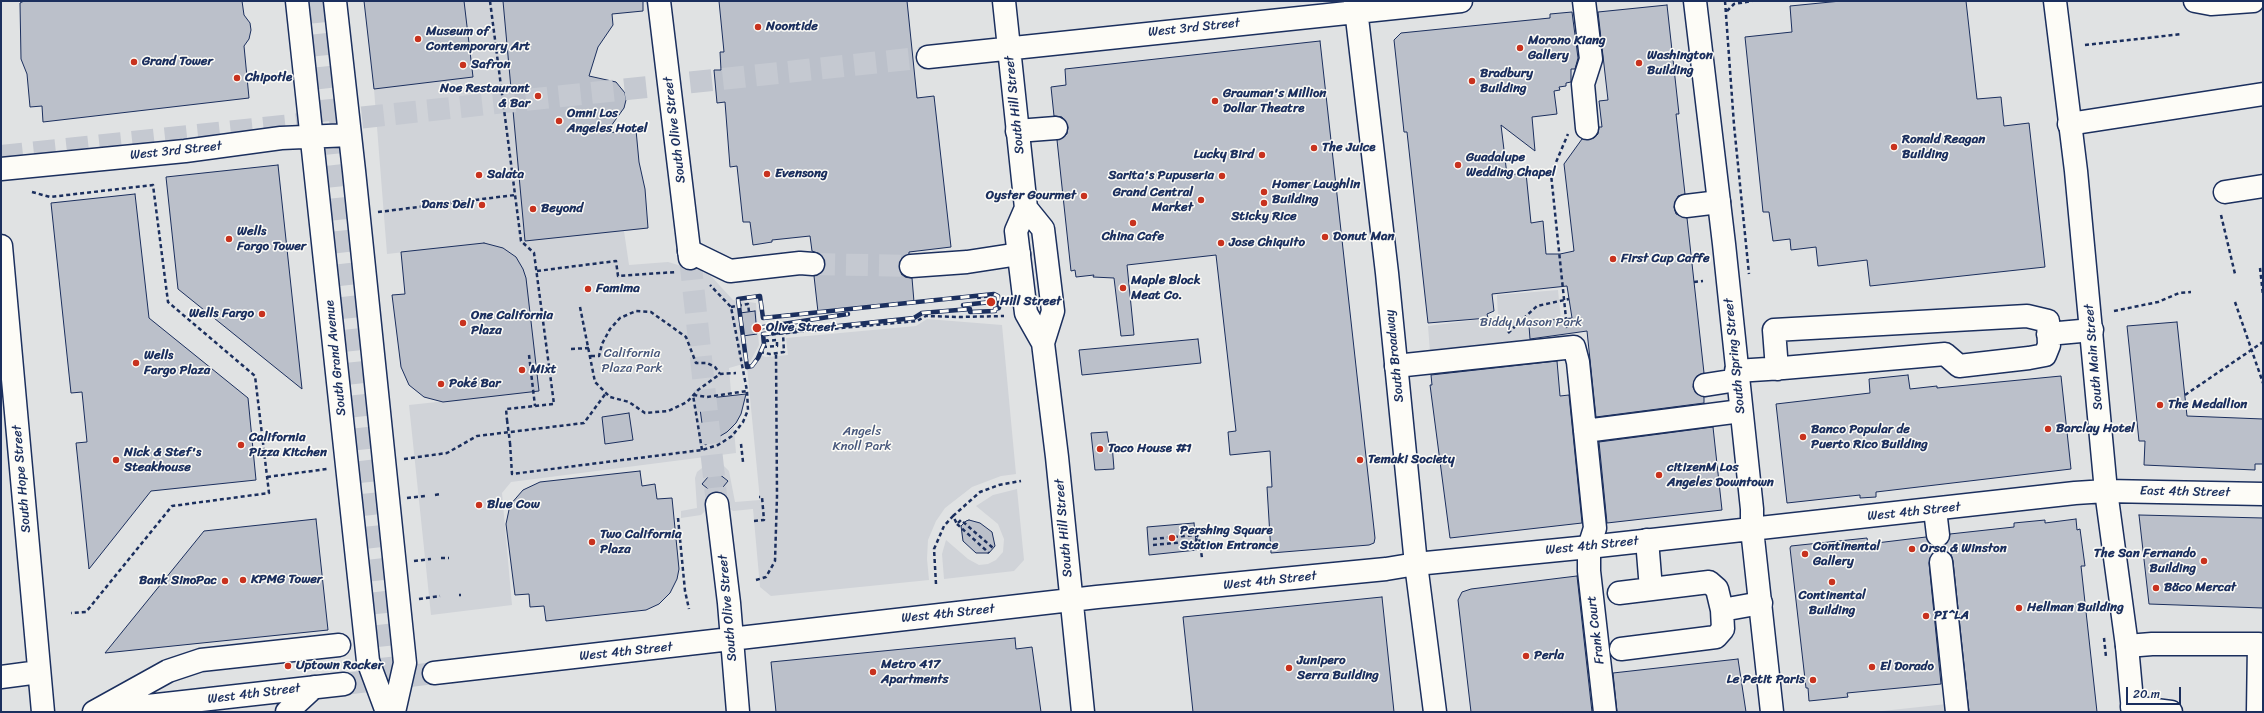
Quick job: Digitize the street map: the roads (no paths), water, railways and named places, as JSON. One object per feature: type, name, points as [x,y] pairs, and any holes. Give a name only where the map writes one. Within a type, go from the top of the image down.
[{"type":"main road","name":"South Grand Avenue","points":[[297,1],[368,661],[387,712]]},
{"type":"main road","points":[[335,1],[405,663],[394,712]]},
{"type":"main road","name":"South Olive Street","points":[[659,1],[686,261],[730,271],[800,263],[813,264]]},
{"type":"main road","name":"South Hill Street","points":[[1004,1],[1026,208],[1016,231],[1026,313],[1043,343],[1057,458],[1083,712]]},
{"type":"main road","name":"West 3rd Street","points":[[928,57],[1355,6],[1461,1]]},
{"type":"main road","points":[[1577,127],[1583,84],[1591,59],[1584,1]]},
{"type":"main road","name":"South Spring Street","points":[[1695,1],[1719,202],[1772,712]]},
{"type":"main road","name":"South Main Street","points":[[2055,1],[2076,171],[2106,491],[2127,646],[2133,710]]},
{"type":"main road","points":[[2194,1],[2211,4],[2253,1]]},
{"type":"main road","name":"South Broadway","points":[[1355,6],[1396,366],[1416,564],[1435,712]]},
{"type":"main road","points":[[2069,124],[2263,94]]},
{"type":"main road","points":[[1018,131],[1056,128]]},
{"type":"main road","name":"West 3rd Street","points":[[1,170],[311,136],[350,135]]},
{"type":"main road","points":[[2225,192],[2263,186]]},
{"type":"main road","points":[[1686,206],[1719,202]]},
{"type":"main road","name":"South Hill Street","points":[[1026,208],[1043,229],[1053,311],[1043,343]]},
{"type":"main road","name":"South Hope Street","points":[[1,246],[43,712]]},
{"type":"main road","points":[[911,266],[967,262],[1019,254]]},
{"type":"main road","points":[[1776,368],[1774,330],[2027,316],[2048,321],[2050,345],[2045,355],[1959,366],[1945,354],[1940,322]]},
{"type":"main road","points":[[2048,334],[2092,330]]},
{"type":"main road","name":"Frank Court","points":[[1396,366],[1581,346],[1578,362],[1595,528],[1589,547],[1589,572],[1605,712]]},
{"type":"main road","points":[[1705,385],[1737,375],[1776,368],[1945,354]]},
{"type":"main road","points":[[1585,430],[1741,411]]},
{"type":"main road","name":"East 4th Street","points":[[2106,491],[2263,494]]},
{"type":"main road","name":"West 4th Street","points":[[434,673],[1141,592],[1236,585],[1386,569],[1416,564],[1589,547],[2106,491]]},
{"type":"main road","name":"South Olive Street","points":[[717,504],[732,638],[738,712]]},
{"type":"main road","points":[[1935,510],[1938,536]]},
{"type":"main road","points":[[1647,540],[1651,589]]},
{"type":"main road","points":[[1941,562],[1958,700]]},
{"type":"main road","points":[[1619,592],[1709,582],[1717,589],[1722,610],[1723,629],[1716,637],[1621,649]]},
{"type":"main road","points":[[1722,610],[1761,603]]},
{"type":"main road","points":[[2127,646],[2152,644],[2259,644],[2258,712]]},
{"type":"main road","points":[[94,712],[168,672],[201,660],[339,645]]},
{"type":"main road","points":[[1,677],[39,672]]},
{"type":"main road","name":"West 4th Street","points":[[98,712],[344,684]]},
{"type":"main road","name":"West 4th Street","points":[[287,712],[314,687]]},
{"type":"main road","points":[[2133,710],[2171,712]]},
{"type":"tunnel","points":[[316,1],[390,679]]},
{"type":"tunnel","points":[[1,156],[928,57]]},
{"type":"tunnel","points":[[690,258],[717,504]]},
{"type":"tunnel","points":[[813,264],[911,266]]},
{"type":"tunnel","points":[[1938,535],[1941,562]]},
{"type":"tunnel","points":[[344,684],[434,673]]},
{"type":"railway","points":[[994,294],[998,296],[999,308],[995,309],[995,311],[970,312],[970,309],[922,313],[914,318],[763,334],[764,344],[758,358],[752,366],[747,367],[738,299],[760,296],[763,318],[994,294]]},
{"type":"railway","points":[[963,305],[991,302]]},
{"type":"railway","points":[[757,328],[848,314]]},
{"type":"place","name":"Noontide","points":[[758,27]]},
{"type":"place","name":"Museum of Contemporary Art","points":[[418,39]]},
{"type":"place","name":"Morono Kiang Gallery","points":[[1520,48]]},
{"type":"place","name":"Grand Tower","points":[[134,62]]},
{"type":"place","name":"Washington Building","points":[[1639,63]]},
{"type":"place","name":"Safron","points":[[463,65]]},
{"type":"place","name":"Chipotle","points":[[237,78]]},
{"type":"place","name":"Bradbury Building","points":[[1472,81]]},
{"type":"place","name":"Noe Restaurant & Bar","points":[[538,96]]},
{"type":"place","name":"Grauman's Million Dollar Theatre","points":[[1215,101]]},
{"type":"place","name":"Omni Los Angeles Hotel","points":[[559,121]]},
{"type":"place","name":"Ronald Reagan Building","points":[[1894,147]]},
{"type":"place","name":"The Juice","points":[[1314,148]]},
{"type":"place","name":"Lucky Bird","points":[[1262,155]]},
{"type":"place","name":"Guadalupe Wedding Chapel","points":[[1458,165]]},
{"type":"place","name":"Evensong","points":[[767,174]]},
{"type":"place","name":"Salata","points":[[479,175]]},
{"type":"place","name":"Sarita's Pupuseria","points":[[1222,176]]},
{"type":"place","name":"Homer Laughlin Building","points":[[1264,192]]},
{"type":"place","name":"Oyster Gourmet","points":[[1084,196]]},
{"type":"place","name":"Grand Central Market","points":[[1201,200]]},
{"type":"place","name":"Sticky Rice","points":[[1264,203]]},
{"type":"place","name":"Dans Deli","points":[[482,205]]},
{"type":"place","name":"Beyond","points":[[533,209]]},
{"type":"place","name":"China Cafe","points":[[1133,223]]},
{"type":"place","name":"Donut Man","points":[[1325,237]]},
{"type":"place","name":"Wells Fargo Tower","points":[[229,239]]},
{"type":"place","name":"Jose Chiquito","points":[[1221,243]]},
{"type":"place","name":"First Cup Caffe","points":[[1613,259]]},
{"type":"place","name":"Maple Block Meat Co.","points":[[1123,288]]},
{"type":"place","name":"Famima","points":[[588,289]]},
{"type":"place","name":"Hill Street","points":[[991,302]]},
{"type":"place","name":"Wells Fargo","points":[[262,314]]},
{"type":"place","name":"One California Plaza","points":[[463,323]]},
{"type":"place","name":"Olive Street","points":[[757,328]]},
{"type":"place","name":"Wells Fargo Plaza","points":[[136,363]]},
{"type":"place","name":"Mixt","points":[[522,370]]},
{"type":"place","name":"Poké Bar","points":[[441,384]]},
{"type":"place","name":"The Medallion","points":[[2160,405]]},
{"type":"place","name":"Barclay Hotel","points":[[2048,429]]},
{"type":"place","name":"Banco Popular de Puerto Rico Building","points":[[1803,437]]},
{"type":"place","name":"California Pizza Kitchen","points":[[241,445]]},
{"type":"place","name":"Taco House #1","points":[[1100,449]]},
{"type":"place","name":"Nick & Stef's Steakhouse","points":[[116,460]]},
{"type":"place","name":"Temaki Society","points":[[1360,460]]},
{"type":"place","name":"citizenM Los Angeles Downtown","points":[[1659,475]]},
{"type":"place","name":"Blue Cow","points":[[479,505]]},
{"type":"place","name":"Pershing Square Station Entrance","points":[[1172,538]]},
{"type":"place","name":"Two California Plaza","points":[[592,542]]},
{"type":"place","name":"Orsa & Winston","points":[[1912,549]]},
{"type":"place","name":"Continental Gallery","points":[[1805,554]]},
{"type":"place","name":"The San Fernando Building","points":[[2204,561]]},
{"type":"place","name":"KPMG Tower","points":[[243,580]]},
{"type":"place","name":"Bank SinoPac","points":[[225,581]]},
{"type":"place","name":"Continental Building","points":[[1832,582]]},
{"type":"place","name":"Bäco Mercat","points":[[2156,588]]},
{"type":"place","name":"Hellman Building","points":[[2019,608]]},
{"type":"place","name":"PI^LA","points":[[1926,616]]},
{"type":"place","name":"Perla","points":[[1526,656]]},
{"type":"place","name":"Uptown Rocker","points":[[288,666]]},
{"type":"place","name":"El Dorado","points":[[1872,667]]},
{"type":"place","name":"Junipero Serra Building","points":[[1289,668]]},
{"type":"place","name":"Metro 417 Apartments","points":[[873,672]]},
{"type":"place","name":"Le Petit Paris","points":[[1813,680]]},
{"type":"park label","name":"Biddy Mason Park","points":[[1531,323]]},
{"type":"park label","name":"California Plaza Park","points":[[632,362]]},
{"type":"park label","name":"Angels Knoll Park","points":[[862,440]]}]
